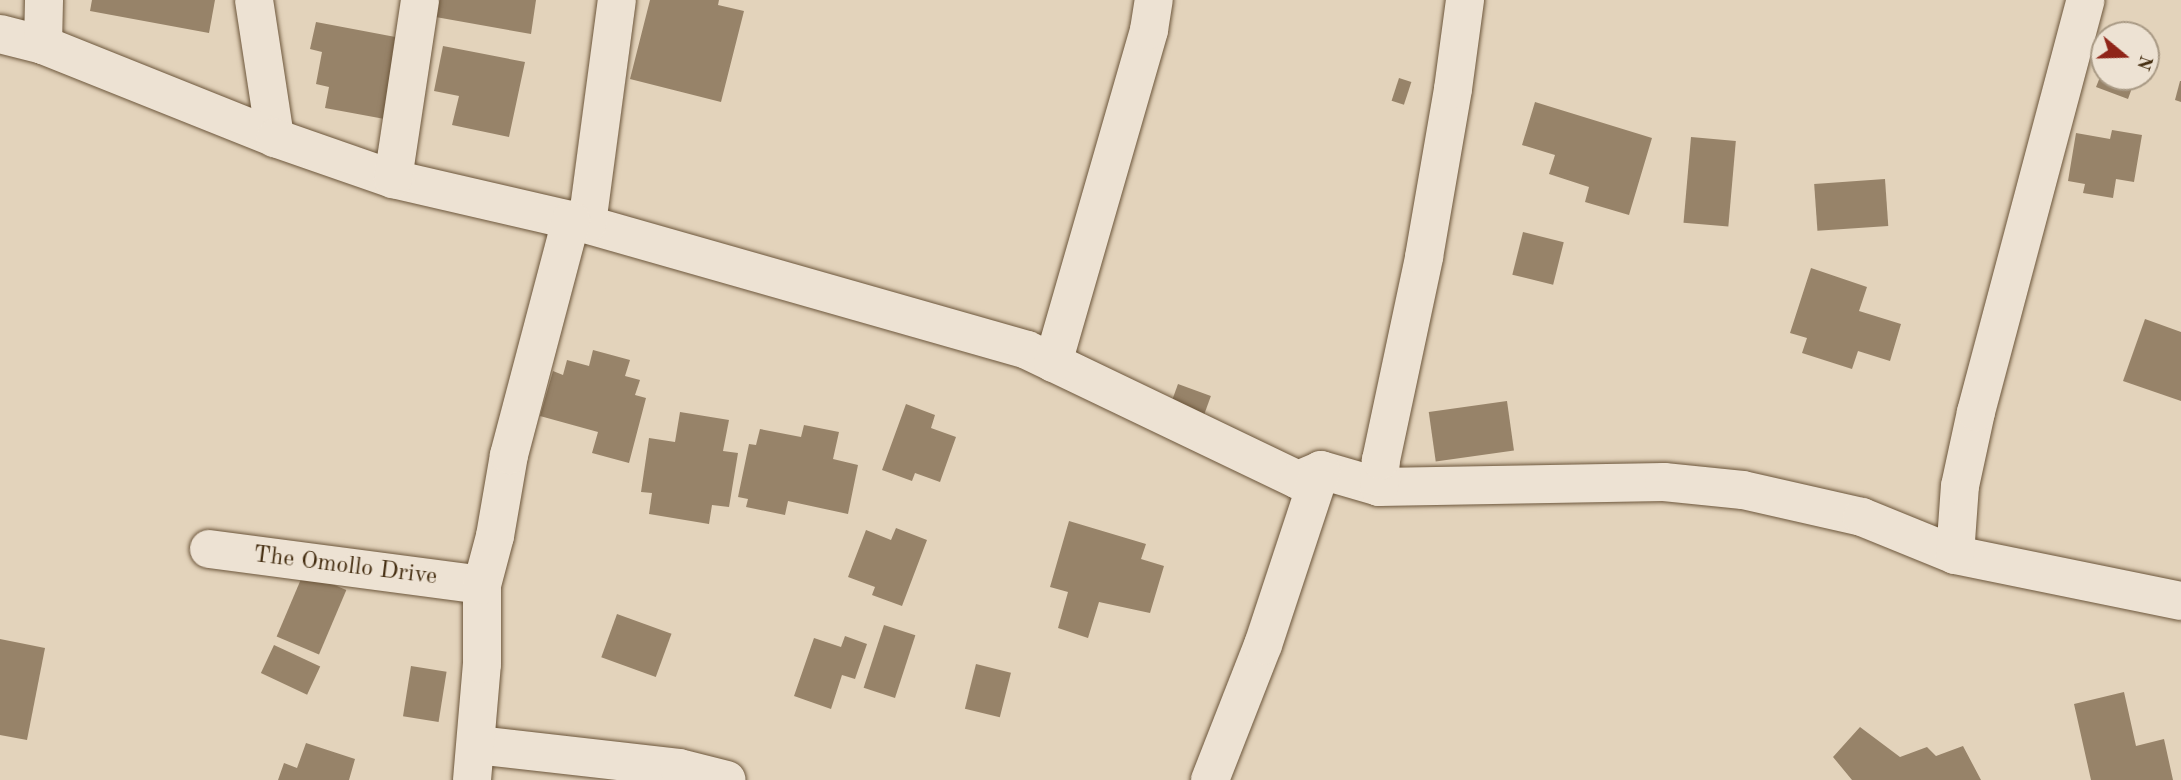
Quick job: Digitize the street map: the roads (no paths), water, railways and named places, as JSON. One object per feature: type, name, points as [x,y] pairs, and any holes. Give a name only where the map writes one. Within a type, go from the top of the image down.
[{"type":"street","points":[[43,45],[44,0]]},
{"type":"street","points":[[254,0],[275,138]]},
{"type":"street","points":[[393,179],[420,0]]},
{"type":"street","points":[[617,0],[579,222],[509,455],[495,536],[482,585],[474,763],[679,768],[727,780]]},
{"type":"street","points":[[1053,363],[1149,30],[1154,0]]},
{"type":"street","points":[[1378,487],[1381,460],[1424,257],[1453,89],[1465,0]]},
{"type":"street","points":[[1955,555],[1960,486],[1976,412],[2086,0]]},
{"type":"street","points":[[0,34],[43,45],[275,138],[393,179],[579,222],[1027,350],[1298,480],[1321,470],[1378,487],[1664,482],[1743,490],[1862,517],[1955,555],[2181,601]]},
{"type":"street","points":[[1210,780],[1263,645],[1321,470]]},
{"type":"street","name":"The Omollo Drive","points":[[209,549],[482,585]]}]
